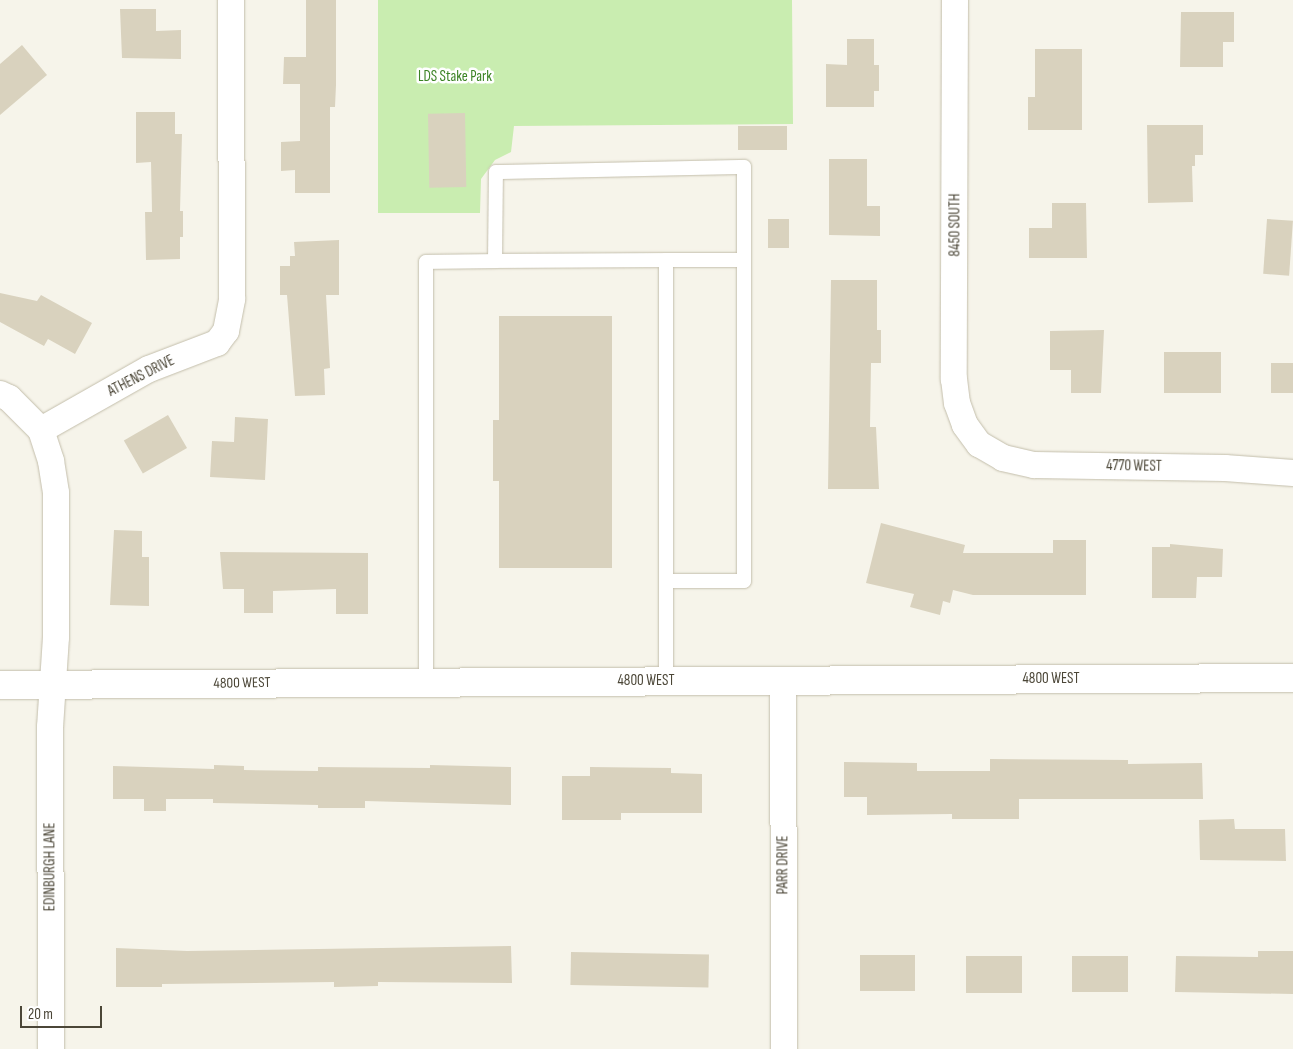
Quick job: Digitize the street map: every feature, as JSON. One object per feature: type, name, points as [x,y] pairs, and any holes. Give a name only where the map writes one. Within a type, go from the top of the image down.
[{"type":"street","name":"ATHENS DRIVE","points":[[41,430],[149,369],[217,343],[226,332],[232,299],[231,0]]},
{"type":"street","name":"8450 SOUTH","points":[[955,0],[954,379],[957,402],[965,425],[979,444]]},
{"type":"street","points":[[0,394],[41,430],[51,461],[56,493],[56,637],[53,685]]},
{"type":"street","name":"4770 WEST","points":[[979,444],[1003,458],[1034,464],[1225,468],[1293,473]]},
{"type":"street","name":"4800 WEST","points":[[0,685],[426,681],[1293,678]]},
{"type":"street","name":"PARR DRIVE","points":[[783,681],[784,1049]]},
{"type":"street","name":"EDINBURGH LANE","points":[[51,1049],[50,727],[53,685]]},
{"type":"lane","points":[[496,261],[496,172],[744,167],[744,581],[666,581]]},
{"type":"lane","points":[[666,260],[666,681]]},
{"type":"lane","points":[[426,681],[426,262],[744,260]]},
{"type":"green space","name":"LDS Stake Park","points":[[378,0],[792,0],[793,124],[514,126],[511,152],[495,160],[481,179],[480,213],[378,213]]},
{"type":"building","points":[[306,0],[336,0],[335,107],[330,107],[330,193],[295,193],[295,170],[281,171],[281,142],[300,141],[300,84],[283,84],[284,57],[306,57]]},
{"type":"building","points":[[120,9],[156,9],[156,31],[181,30],[181,59],[122,58]]},
{"type":"building","points":[[1181,12],[1234,12],[1234,42],[1223,42],[1223,67],[1180,67]]},
{"type":"building","points":[[847,39],[874,39],[874,65],[879,65],[879,91],[874,91],[874,107],[826,107],[826,64],[847,65]]},
{"type":"building","points":[[22,45],[47,75],[0,115],[0,64]]},
{"type":"building","points":[[1035,49],[1082,49],[1082,130],[1028,130],[1028,97],[1035,97]]},
{"type":"building","points":[[136,112],[175,112],[175,134],[182,134],[180,211],[183,211],[183,237],[180,237],[180,259],[146,260],[145,212],[152,212],[151,162],[136,163]]},
{"type":"building","points":[[465,113],[466,187],[429,188],[428,114]]},
{"type":"building","points":[[1147,125],[1203,125],[1203,155],[1195,155],[1195,166],[1192,166],[1193,202],[1148,203]]},
{"type":"building","points":[[738,126],[787,126],[787,150],[738,150]]},
{"type":"building","points":[[829,159],[867,159],[867,206],[880,206],[880,236],[829,235]]},
{"type":"building","points":[[1052,203],[1086,203],[1087,258],[1029,258],[1029,228],[1052,228]]},
{"type":"building","points":[[768,219],[789,219],[789,248],[768,248]]},
{"type":"building","points":[[1267,219],[1293,221],[1289,276],[1263,274]]},
{"type":"building","points":[[339,240],[339,295],[326,295],[330,368],[324,369],[325,395],[295,396],[287,295],[280,295],[280,266],[290,266],[290,256],[295,256],[294,242]]},
{"type":"building","points":[[831,280],[877,280],[877,330],[881,330],[881,363],[871,363],[870,427],[876,427],[879,489],[828,489]]},
{"type":"building","points":[[0,293],[37,301],[41,295],[92,323],[75,354],[48,339],[44,346],[0,322]]},
{"type":"building","points":[[499,316],[612,316],[612,568],[499,568],[499,481],[493,481],[493,420],[499,420]]},
{"type":"building","points":[[1104,330],[1101,393],[1071,393],[1071,370],[1050,370],[1050,331]]},
{"type":"building","points":[[1164,352],[1221,352],[1221,393],[1164,393]]},
{"type":"building","points":[[1271,363],[1293,363],[1293,393],[1271,393]]},
{"type":"building","points":[[168,415],[187,448],[143,473],[124,440]]},
{"type":"building","points":[[235,417],[268,419],[265,480],[210,477],[212,441],[234,442]]},
{"type":"building","points":[[881,523],[965,545],[963,553],[1053,553],[1053,540],[1086,540],[1086,595],[973,595],[953,590],[950,603],[943,601],[940,615],[910,607],[914,594],[866,583]]},
{"type":"building","points":[[114,530],[142,531],[142,557],[149,557],[149,606],[110,605]]},
{"type":"building","points":[[1170,544],[1223,549],[1222,577],[1197,577],[1196,598],[1152,598],[1152,547],[1170,547]]},
{"type":"building","points":[[220,552],[368,553],[368,614],[336,614],[336,589],[273,591],[273,613],[244,613],[244,589],[223,589]]},
{"type":"building","points":[[990,759],[1128,760],[1128,764],[1202,763],[1203,799],[1019,799],[1019,819],[952,819],[952,814],[867,815],[867,797],[844,797],[844,762],[917,763],[917,771],[990,771]]},
{"type":"building","points":[[214,765],[244,766],[244,770],[318,771],[318,767],[430,768],[430,765],[511,767],[511,805],[365,801],[365,808],[318,808],[318,805],[213,803],[213,799],[166,799],[166,811],[144,811],[144,799],[113,799],[113,766],[214,769]]},
{"type":"building","points":[[590,767],[671,768],[671,773],[702,774],[702,813],[621,813],[621,820],[562,820],[562,776],[590,776]]},
{"type":"building","points":[[1234,819],[1235,829],[1285,829],[1286,861],[1200,860],[1199,820]]},
{"type":"building","points":[[511,946],[512,983],[378,982],[378,986],[334,987],[334,982],[162,984],[162,987],[116,987],[116,948],[187,951]]},
{"type":"building","points":[[1258,951],[1293,951],[1293,994],[1175,992],[1176,956],[1258,957]]},
{"type":"building","points":[[571,952],[709,954],[708,987],[570,985]]},
{"type":"building","points":[[860,955],[915,955],[915,991],[860,991]]},
{"type":"building","points":[[966,956],[1022,956],[1022,993],[966,993]]},
{"type":"building","points":[[1072,956],[1128,956],[1128,992],[1072,992]]}]
